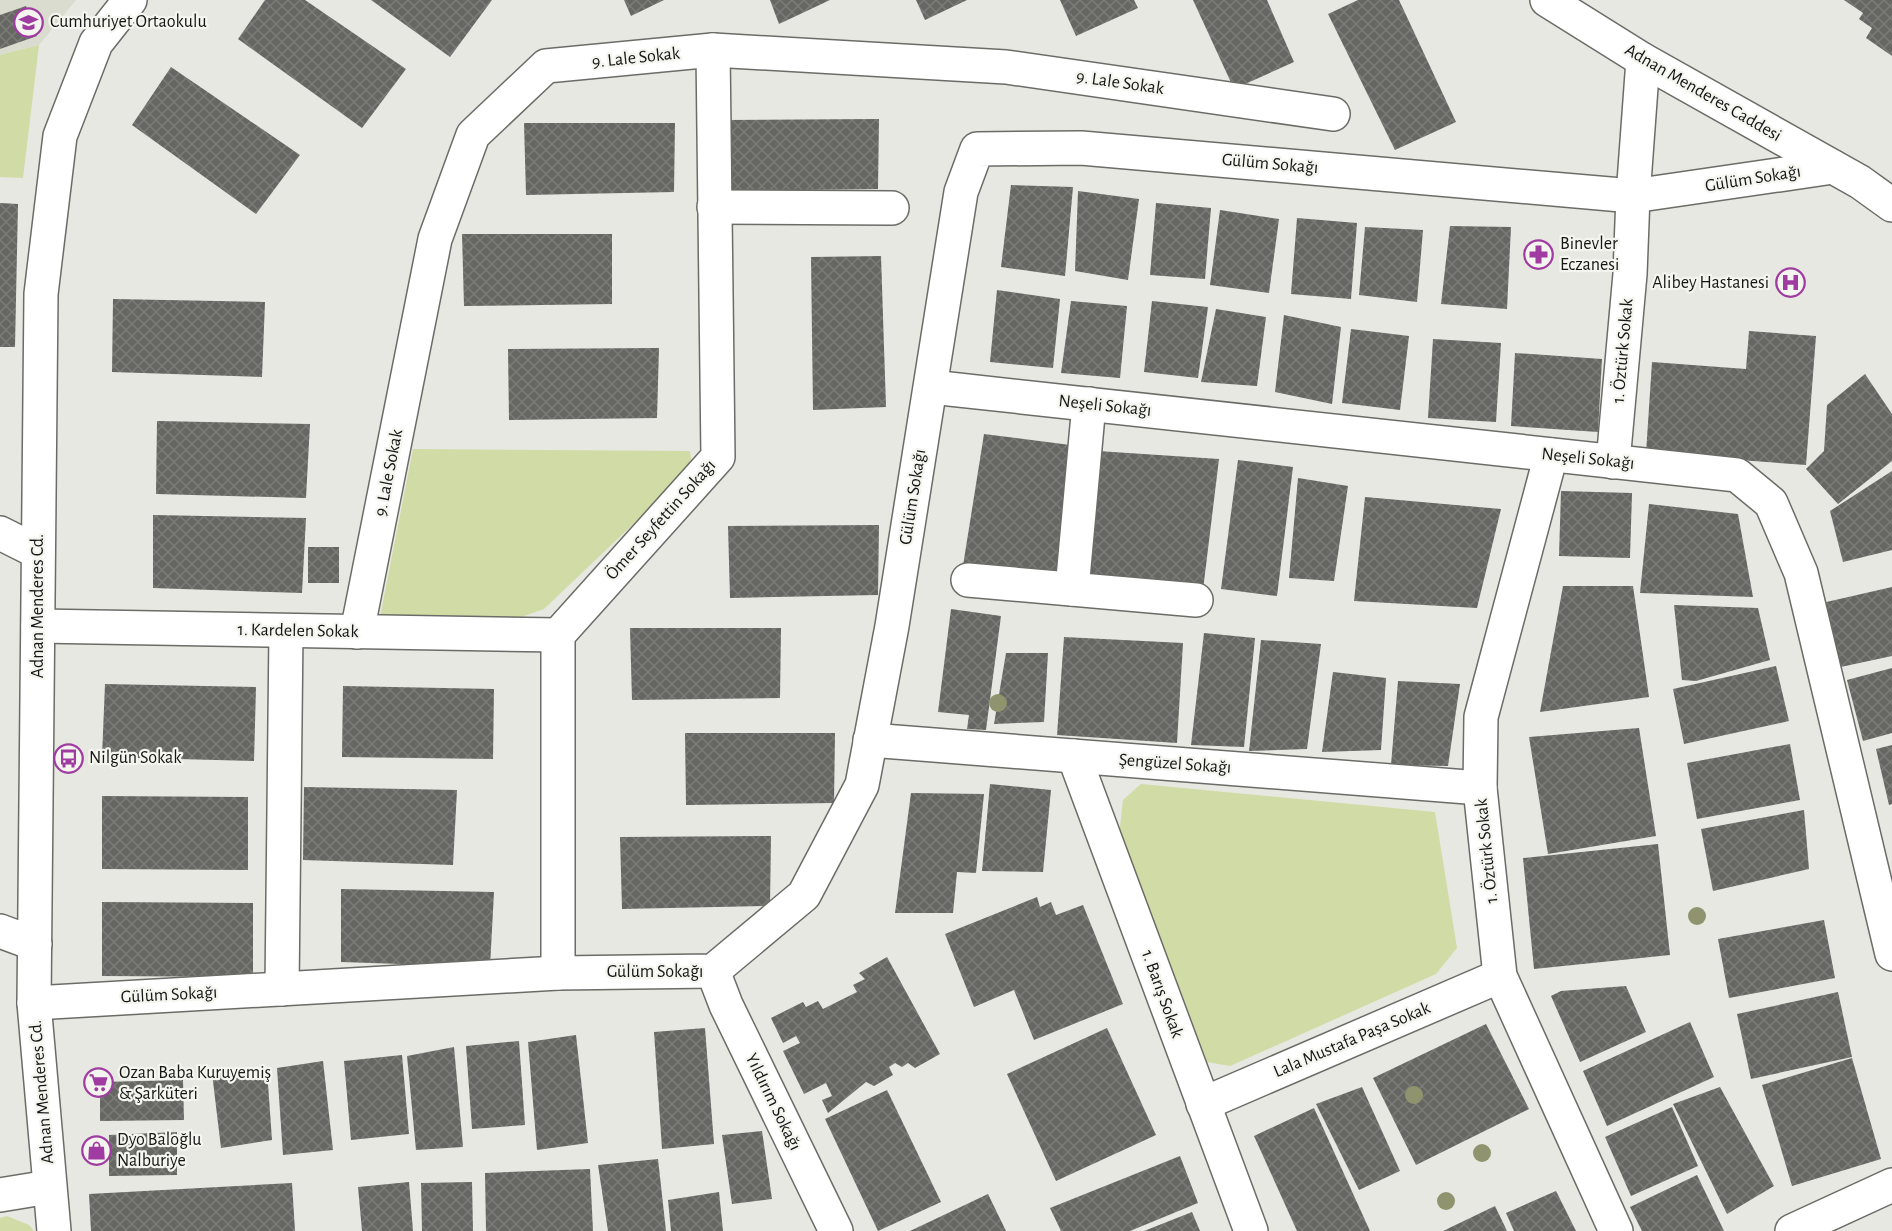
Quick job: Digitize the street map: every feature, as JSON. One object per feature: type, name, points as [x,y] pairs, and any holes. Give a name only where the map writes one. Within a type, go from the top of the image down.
[{"type":"street","name":"Adnan Menderes Cd.","points":[[54,1231],[49,1187],[45,1106],[34,1003],[40,294],[60,136],[96,43],[129,0]]},
{"type":"street","name":"Adnan Menderes Caddesi","points":[[1547,0],[1585,10],[1643,60],[1847,174],[1892,205]]},
{"type":"street","name":"9. Lale Sokak","points":[[357,632],[435,239],[473,135],[546,66],[713,50],[1006,67],[1333,114]]},
{"type":"street","name":"Ömer Seyfettin Sokağı","points":[[558,635],[718,457],[713,50]]},
{"type":"street","name":"1. Öztürk Sokak","points":[[1613,462],[1630,274],[1643,60]]},
{"type":"street","name":"Gülüm Sokağı","points":[[34,1003],[558,973],[713,971],[804,895],[862,784],[892,626],[961,192],[977,149],[1081,148],[1633,196],[1847,174],[1892,182]]},
{"type":"street","points":[[714,207],[892,208]]},
{"type":"street","name":"Neşeli Sokağı","points":[[931,387],[1737,475],[1771,503],[1802,573],[1892,954]]},
{"type":"street","points":[[1072,589],[1089,404]]},
{"type":"street","name":"1. Öztürk Sokak","points":[[1551,455],[1481,717],[1480,788],[1500,976],[1617,1231]]},
{"type":"street","points":[[0,533],[38,552]]},
{"type":"street","points":[[968,579],[1196,600]]},
{"type":"street","name":"1. Kardelen Sokak","points":[[38,626],[558,635]]},
{"type":"street","points":[[282,989],[286,631]]},
{"type":"street","points":[[558,635],[558,973]]},
{"type":"street","name":"Şengüzel Sokağı","points":[[870,740],[1480,788]]},
{"type":"street","name":"1. Barış Sokak","points":[[1074,756],[1251,1231]]},
{"type":"street","points":[[0,931],[35,944]]},
{"type":"street","name":"Yıldırım Sokağı","points":[[713,971],[726,1005],[836,1231]]},
{"type":"street","name":"Lala Mustafa Paşa Sokak","points":[[1203,1104],[1500,976]]},
{"type":"street","points":[[1792,1231],[1892,1185]]},
{"type":"street","points":[[0,1195],[49,1187]]},
{"type":"shaded area","name":"Cumhuriyet Ortaokulu","points":[[0,0],[76,0],[39,45],[0,55]]},
{"type":"green space","points":[[39,45],[23,178],[0,177],[0,55]]},
{"type":"green space","points":[[413,449],[690,451],[692,468],[544,609],[510,621],[380,617]]},
{"type":"green space","points":[[1141,784],[1435,812],[1457,948],[1436,974],[1230,1066],[1207,1062],[1119,836],[1123,800]]},
{"type":"green space","points":[[7,1216],[29,1225],[34,1231],[0,1231],[0,1218]]},
{"type":"building","points":[[265,0],[305,0],[406,69],[362,128],[238,39]]},
{"type":"building","points":[[371,0],[492,0],[450,57]]},
{"type":"building","points":[[624,0],[664,0],[631,16]]},
{"type":"building","points":[[770,0],[830,0],[779,24]]},
{"type":"building","points":[[916,0],[967,0],[925,20]]},
{"type":"building","points":[[1060,0],[1134,0],[1138,8],[1076,36]]},
{"type":"building","points":[[1193,0],[1267,0],[1294,62],[1234,89]]},
{"type":"building","points":[[1358,0],[1399,0],[1456,122],[1395,150],[1328,14]]},
{"type":"building","points":[[1844,0],[1892,0],[1892,56],[1866,38],[1872,28],[1859,19],[1863,13]]},
{"type":"building","points":[[26,6],[37,36],[0,49],[0,15]]},
{"type":"building","points":[[171,67],[300,155],[256,214],[132,125]]},
{"type":"building","points":[[879,119],[878,189],[730,191],[728,120]]},
{"type":"building","points":[[524,123],[675,123],[674,192],[526,195]]},
{"type":"building","points":[[1011,185],[1073,187],[1065,276],[1001,267]]},
{"type":"building","points":[[1078,191],[1139,199],[1128,280],[1075,271]]},
{"type":"building","points":[[0,203],[18,204],[15,347],[0,347]]},
{"type":"building","points":[[1156,203],[1211,208],[1205,279],[1150,275]]},
{"type":"building","points":[[1220,210],[1279,219],[1269,293],[1210,285]]},
{"type":"building","points":[[1297,218],[1357,223],[1351,299],[1291,294]]},
{"type":"building","points":[[1450,226],[1511,227],[1507,309],[1441,304]]},
{"type":"building","points":[[1365,227],[1423,230],[1417,302],[1359,295]]},
{"type":"building","points":[[462,234],[612,234],[612,304],[464,306]]},
{"type":"building","points":[[881,256],[886,407],[813,410],[811,257]]},
{"type":"building","points":[[997,290],[1060,299],[1053,368],[990,362]]},
{"type":"building","points":[[113,299],[265,302],[262,377],[112,372]]},
{"type":"building","points":[[1071,301],[1127,306],[1120,378],[1061,373]]},
{"type":"building","points":[[1152,301],[1208,307],[1198,378],[1144,372]]},
{"type":"building","points":[[1216,309],[1266,317],[1257,386],[1201,382]]},
{"type":"building","points":[[1284,315],[1341,327],[1332,404],[1275,392]]},
{"type":"building","points":[[1351,329],[1409,336],[1400,410],[1342,403]]},
{"type":"building","points":[[1749,331],[1816,336],[1806,465],[1646,453],[1652,362],[1746,369]]},
{"type":"building","points":[[1433,339],[1501,343],[1496,422],[1428,418]]},
{"type":"building","points":[[659,348],[657,418],[509,420],[508,349]]},
{"type":"building","points":[[1515,353],[1602,359],[1598,432],[1511,426]]},
{"type":"building","points":[[1865,374],[1892,414],[1892,461],[1838,504],[1806,469],[1824,451],[1827,405]]},
{"type":"building","points":[[157,421],[310,424],[306,498],[156,494]]},
{"type":"building","points":[[984,434],[1078,446],[1061,578],[962,572]]},
{"type":"building","points":[[1098,451],[1219,459],[1203,590],[1086,579]]},
{"type":"building","points":[[1238,460],[1293,467],[1277,596],[1221,589]]},
{"type":"building","points":[[1892,471],[1892,550],[1843,562],[1830,511]]},
{"type":"building","points":[[1298,478],[1348,486],[1334,581],[1289,578]]},
{"type":"building","points":[[1561,491],[1632,493],[1630,558],[1559,556]]},
{"type":"building","points":[[1365,497],[1501,509],[1477,608],[1354,601]]},
{"type":"building","points":[[1649,504],[1738,514],[1753,597],[1640,593]]},
{"type":"building","points":[[153,515],[306,518],[302,593],[153,588]]},
{"type":"building","points":[[879,525],[878,595],[730,598],[728,526]]},
{"type":"building","points":[[308,547],[339,547],[339,583],[308,583]]},
{"type":"building","points":[[1563,586],[1633,586],[1649,697],[1540,712]]},
{"type":"building","points":[[1892,587],[1892,656],[1836,668],[1822,603]]},
{"type":"building","points":[[1674,605],[1758,608],[1770,660],[1696,681],[1682,680]]},
{"type":"building","points":[[951,609],[1001,616],[986,730],[967,729],[969,715],[938,712]]},
{"type":"building","points":[[630,628],[781,628],[780,698],[632,700]]},
{"type":"building","points":[[1204,633],[1255,638],[1244,747],[1191,745]]},
{"type":"building","points":[[1064,637],[1183,643],[1177,743],[1057,735]]},
{"type":"building","points":[[1261,640],[1321,644],[1307,749],[1249,751]]},
{"type":"building","points":[[1006,653],[1048,653],[1044,722],[994,724]]},
{"type":"building","points":[[1776,666],[1789,721],[1684,744],[1673,689]]},
{"type":"building","points":[[1892,668],[1892,733],[1863,741],[1847,680]]},
{"type":"building","points":[[1333,672],[1386,678],[1381,750],[1322,752]]},
{"type":"building","points":[[1398,681],[1460,684],[1448,766],[1391,765]]},
{"type":"building","points":[[105,684],[256,687],[254,761],[102,757]]},
{"type":"building","points":[[343,686],[494,689],[493,759],[342,757]]},
{"type":"building","points":[[1639,728],[1656,836],[1548,854],[1529,737]]},
{"type":"building","points":[[685,733],[835,733],[834,803],[686,805]]},
{"type":"building","points":[[1790,744],[1800,800],[1697,819],[1687,763]]},
{"type":"building","points":[[1892,745],[1892,804],[1889,805],[1876,749]]},
{"type":"building","points":[[990,784],[1051,790],[1043,872],[982,871]]},
{"type":"building","points":[[304,787],[457,790],[453,865],[303,860]]},
{"type":"building","points":[[911,793],[984,794],[976,873],[957,872],[953,913],[895,913]]},
{"type":"building","points":[[102,796],[248,797],[248,870],[102,869]]},
{"type":"building","points":[[1804,810],[1809,869],[1713,891],[1701,829]]},
{"type":"building","points":[[771,836],[770,906],[622,909],[620,837]]},
{"type":"building","points":[[1658,844],[1670,955],[1534,969],[1523,858]]},
{"type":"building","points":[[341,889],[494,892],[490,967],[341,962]]},
{"type":"building","points":[[1037,897],[1040,907],[1051,902],[1056,915],[1083,905],[1123,1004],[1034,1040],[1014,990],[974,1007],[945,934]]},
{"type":"building","points":[[102,902],[253,903],[253,977],[102,976]]},
{"type":"building","points":[[1824,920],[1835,978],[1729,998],[1718,939]]},
{"type":"building","points":[[887,957],[940,1054],[915,1068],[908,1063],[902,1067],[895,1063],[889,1067],[893,1075],[874,1086],[866,1082],[828,1113],[822,1100],[832,1096],[826,1083],[804,1094],[783,1051],[800,1043],[796,1036],[783,1043],[771,1018],[803,1002],[806,1007],[818,1001],[823,1009],[857,992],[853,985],[865,979],[859,973]]},
{"type":"building","points":[[1626,986],[1646,1032],[1580,1062],[1551,996],[1561,991]]},
{"type":"building","points":[[1838,992],[1852,1057],[1751,1079],[1737,1014]]},
{"type":"building","points":[[1690,1022],[1714,1077],[1607,1126],[1583,1071]]},
{"type":"building","points":[[1486,1024],[1529,1109],[1416,1165],[1373,1078]]},
{"type":"building","points":[[705,1028],[714,1144],[662,1149],[654,1032]]},
{"type":"building","points":[[1107,1028],[1156,1135],[1056,1181],[1007,1074]]},
{"type":"building","points":[[576,1035],[588,1143],[537,1150],[528,1042]]},
{"type":"building","points":[[519,1041],[525,1125],[472,1129],[466,1046]]},
{"type":"building","points":[[454,1047],[463,1147],[416,1150],[407,1056]]},
{"type":"building","points":[[402,1055],[409,1134],[351,1140],[344,1061]]},
{"type":"building","points":[[1852,1058],[1881,1159],[1792,1186],[1762,1085]]},
{"type":"building","points":[[323,1061],[333,1150],[283,1155],[277,1068]]},
{"type":"building","points":[[267,1070],[272,1140],[221,1148],[212,1073]]},
{"type":"building","points":[[183,1080],[184,1120],[100,1121],[100,1082]]},
{"type":"building","points":[[1362,1087],[1400,1171],[1359,1190],[1316,1104]]},
{"type":"building","points":[[1720,1087],[1774,1186],[1727,1214],[1673,1104]]},
{"type":"building","points":[[887,1090],[941,1202],[878,1231],[825,1119]]},
{"type":"building","points":[[1672,1107],[1698,1166],[1631,1196],[1605,1137]]},
{"type":"building","points":[[1314,1108],[1370,1231],[1297,1231],[1254,1136]]},
{"type":"building","points":[[762,1131],[772,1199],[732,1204],[722,1135]]},
{"type":"building","points":[[177,1132],[177,1175],[109,1176],[109,1135]]},
{"type":"building","points":[[1180,1156],[1198,1203],[1130,1231],[1061,1231],[1050,1208]]},
{"type":"building","points":[[658,1159],[666,1231],[608,1231],[598,1165]]},
{"type":"building","points":[[590,1169],[593,1231],[486,1231],[485,1173]]},
{"type":"building","points":[[1697,1175],[1724,1231],[1642,1231],[1630,1207]]},
{"type":"building","points":[[409,1182],[413,1231],[362,1231],[358,1187]]},
{"type":"building","points":[[472,1182],[473,1231],[422,1231],[421,1183]]},
{"type":"building","points":[[292,1183],[295,1231],[91,1231],[89,1194]]},
{"type":"building","points":[[1556,1191],[1576,1231],[1514,1231],[1506,1213]]},
{"type":"building","points":[[719,1192],[723,1231],[671,1231],[668,1200]]},
{"type":"building","points":[[988,1194],[1006,1231],[910,1231]]},
{"type":"building","points":[[1495,1206],[1507,1231],[1443,1231]]},
{"type":"building","points":[[1192,1212],[1200,1231],[1144,1231]]},
{"type":"place","name":"Cumhuriyet Ortaokulu","points":[[29,22]]},
{"type":"place","name":"Binevler Eczanesi","points":[[1539,254]]},
{"type":"place","name":"Alibey Hastanesi","points":[[1790,283]]},
{"type":"place","name":"Nilgün Sokak","points":[[68,758]]},
{"type":"place","name":"Ozan Baba Kuruyemiş & Şarküteri","points":[[98,1083]]},
{"type":"place","name":"Dyo Baloğlu Nalburiye","points":[[96,1150]]}]
